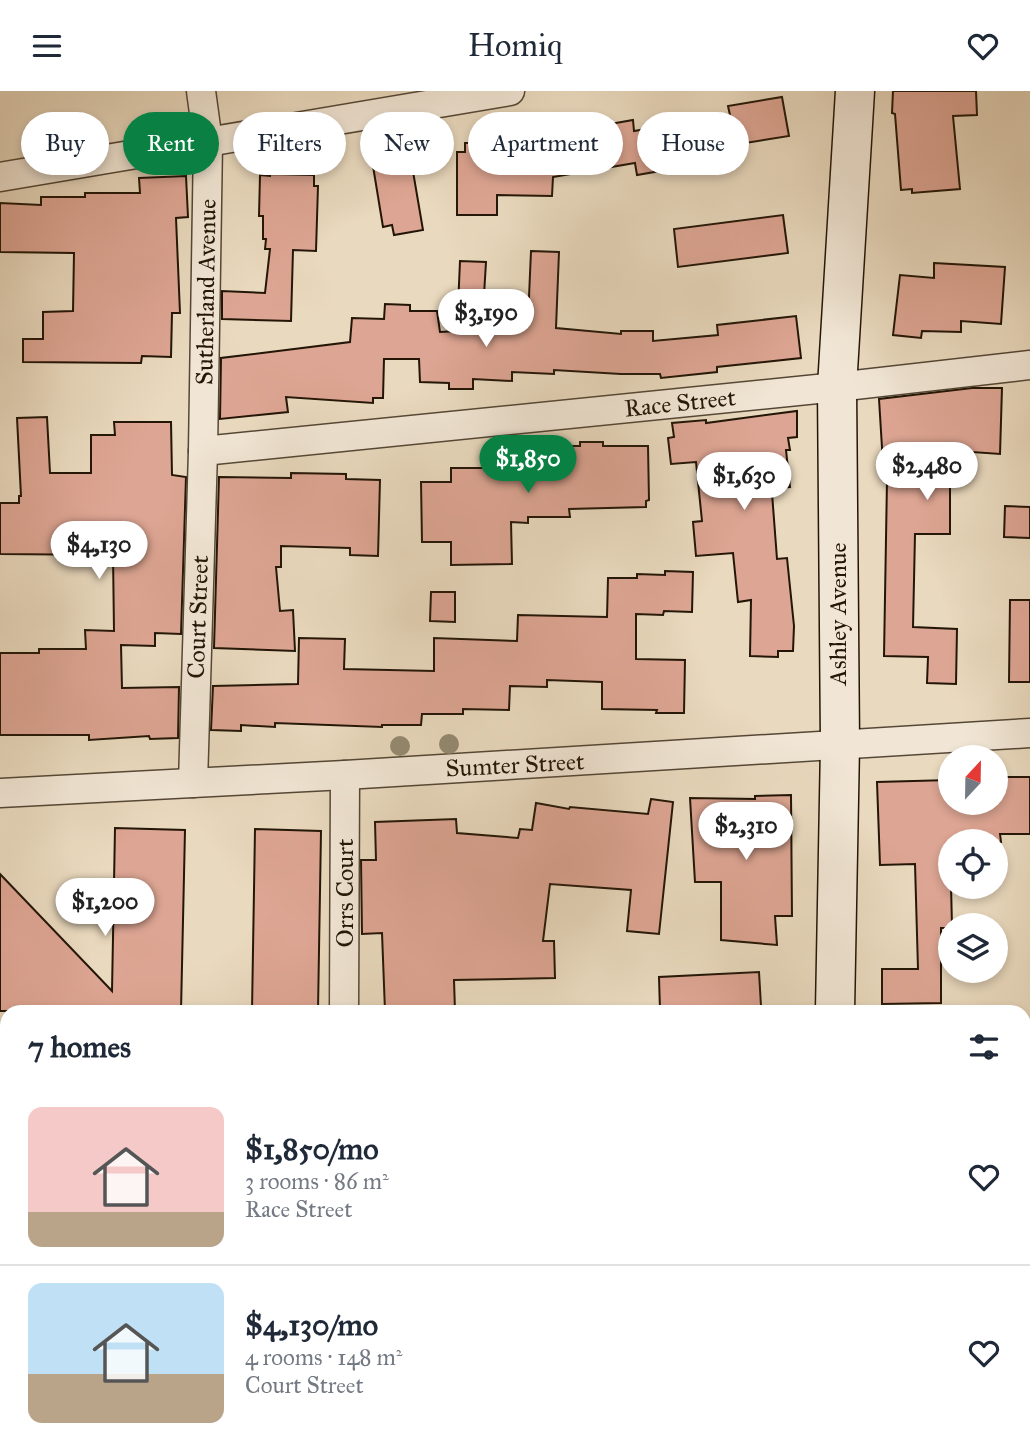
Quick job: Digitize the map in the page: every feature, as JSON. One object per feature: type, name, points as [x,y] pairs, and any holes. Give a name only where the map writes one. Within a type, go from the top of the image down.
[{"type":"street","name":"Sutherland Avenue","points":[[201,91],[204,112]]},
{"type":"street","points":[[219,140],[510,91]]},
{"type":"street","name":"Ashley Avenue","points":[[835,1005],[839,745],[837,387],[855,91]]},
{"type":"street","points":[[0,177],[123,156]]},
{"type":"street","name":"Sutherland Avenue","points":[[204,451],[208,175]]},
{"type":"street","name":"Race Street","points":[[204,451],[1030,365]]},
{"type":"street","name":"Court Street","points":[[193,783],[204,451]]},
{"type":"street","name":"Sumter Street","points":[[0,793],[1030,733]]},
{"type":"street","name":"Orrs Court","points":[[344,1005],[345,775]]},
{"type":"building","points":[[893,91],[976,91],[977,115],[953,116],[960,189],[912,193],[912,189],[901,190],[895,114],[892,113]]},
{"type":"building","points":[[782,97],[789,136],[749,142],[749,112],[729,112],[728,106]]},
{"type":"building","points":[[633,120],[634,131],[637,130],[637,175],[635,163],[623,165],[623,122]]},
{"type":"building","points":[[465,143],[468,143],[468,175],[565,175],[553,177],[552,196],[497,195],[497,215],[457,215],[457,152],[465,152]]},
{"type":"building","points":[[260,175],[314,175],[314,186],[318,186],[316,251],[293,250],[291,321],[222,319],[222,291],[265,293],[270,249],[265,249],[263,216],[259,216]]},
{"type":"building","points":[[374,175],[414,175],[423,230],[394,235],[392,225],[383,227]]},
{"type":"building","points":[[186,176],[188,217],[176,218],[180,313],[172,313],[171,357],[142,356],[141,363],[23,362],[23,339],[43,339],[43,312],[73,311],[74,253],[0,252],[0,203],[41,205],[41,197],[85,197],[85,193],[140,193],[139,178]]},
{"type":"building","points":[[783,215],[788,253],[678,267],[674,229]]},
{"type":"building","points":[[531,251],[559,252],[556,328],[621,334],[621,331],[653,331],[653,341],[718,335],[717,325],[796,316],[801,358],[717,367],[717,372],[661,378],[660,374],[554,370],[554,374],[512,372],[512,381],[473,379],[473,389],[449,389],[449,383],[420,382],[419,359],[384,359],[383,398],[373,398],[373,403],[286,397],[288,412],[220,419],[221,358],[350,342],[352,318],[384,319],[385,304],[410,305],[410,311],[437,311],[440,332],[457,331],[460,261],[486,262],[484,295],[529,297]]},
{"type":"building","points":[[934,263],[1005,267],[1001,324],[961,321],[961,332],[922,331],[921,338],[893,335],[900,275],[934,278]]},
{"type":"building","points":[[972,388],[1002,388],[1000,454],[958,451],[959,476],[950,476],[950,534],[915,534],[913,627],[957,629],[956,684],[927,683],[928,657],[884,656],[887,480],[884,480],[879,399]]},
{"type":"building","points":[[797,411],[797,437],[788,438],[790,450],[786,450],[790,487],[774,488],[772,493],[777,559],[787,558],[794,626],[793,651],[778,651],[778,657],[750,656],[751,600],[738,602],[733,553],[696,556],[693,522],[702,521],[696,462],[671,464],[668,438],[674,437],[672,423],[706,420],[706,423]]},
{"type":"building","points":[[47,417],[50,473],[91,473],[91,435],[115,435],[114,422],[171,422],[172,475],[186,477],[181,634],[155,633],[155,646],[121,645],[122,688],[179,687],[178,738],[150,739],[149,736],[89,740],[89,735],[0,735],[0,653],[39,653],[39,649],[86,649],[85,630],[114,631],[113,555],[0,554],[0,503],[19,503],[21,496],[17,418]]},
{"type":"building","points":[[580,442],[603,442],[603,446],[648,446],[649,500],[646,501],[646,507],[569,509],[570,517],[528,517],[528,523],[511,522],[512,564],[451,565],[451,542],[422,542],[421,482],[451,482],[451,468],[483,468],[483,452],[535,451],[535,446],[580,446]]},
{"type":"building","points":[[291,473],[346,474],[346,479],[380,480],[378,556],[350,555],[350,548],[281,546],[281,567],[276,567],[280,611],[293,610],[295,651],[214,648],[219,477],[291,478]]},
{"type":"building","points":[[1005,506],[1030,507],[1030,538],[1004,537]]},
{"type":"building","points":[[665,571],[693,572],[692,612],[636,614],[636,659],[685,660],[684,713],[602,709],[602,682],[547,680],[547,687],[510,686],[509,710],[463,709],[463,714],[422,714],[421,725],[382,727],[275,723],[275,727],[241,725],[241,731],[211,730],[213,686],[298,684],[299,638],[345,639],[344,669],[434,671],[434,638],[517,641],[518,615],[607,617],[608,578],[637,578],[637,574],[665,575]]},
{"type":"building","points":[[431,592],[455,592],[455,622],[430,621]]},
{"type":"building","points":[[1010,600],[1030,600],[1030,682],[1009,682]]},
{"type":"building","points":[[1008,777],[1030,777],[1030,834],[1008,834],[1008,829],[938,829],[938,899],[951,899],[952,913],[938,913],[938,983],[941,983],[941,1003],[882,1004],[882,969],[918,969],[915,864],[880,865],[877,782],[938,780],[938,815],[1008,815]]},
{"type":"building","points":[[791,795],[792,916],[775,916],[777,945],[721,940],[721,882],[695,882],[690,798],[755,799],[755,796]]},
{"type":"building","points":[[651,799],[673,802],[659,934],[627,931],[631,890],[550,884],[543,941],[554,941],[555,978],[454,980],[455,1005],[385,1005],[382,933],[362,934],[361,860],[376,860],[375,822],[456,819],[457,833],[518,838],[520,829],[532,830],[536,803],[569,809],[648,814]]},
{"type":"building","points":[[115,828],[185,830],[181,1005],[0,1005],[0,874],[112,991]]},
{"type":"building","points":[[255,829],[321,831],[318,1005],[252,1005]]},
{"type":"building","points":[[759,972],[761,1005],[660,1005],[659,977]]}]
